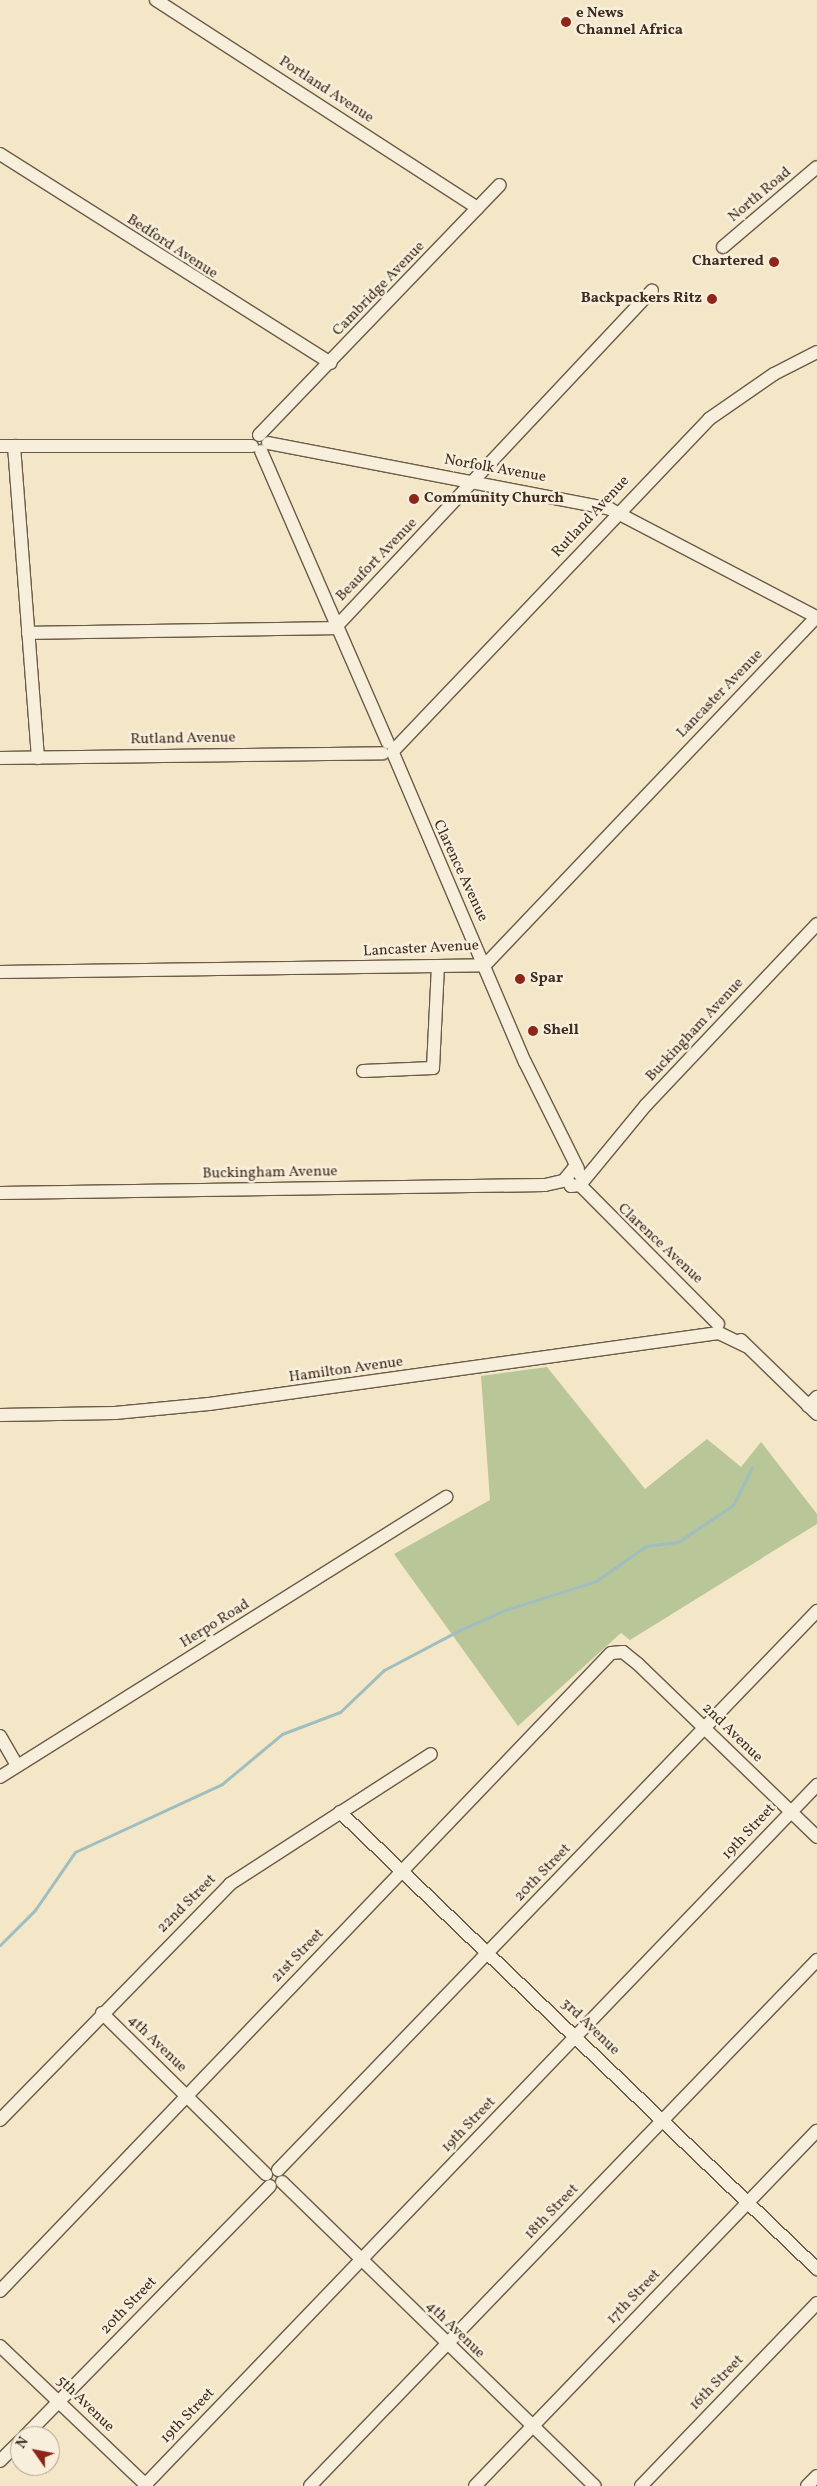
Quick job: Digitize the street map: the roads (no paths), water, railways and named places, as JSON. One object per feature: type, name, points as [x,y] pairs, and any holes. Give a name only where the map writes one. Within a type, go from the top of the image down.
[{"type":"street","name":"Portland Avenue","points":[[156,0],[478,208]]},
{"type":"street","name":"Bedford Avenue","points":[[0,154],[330,363]]},
{"type":"street","name":"North Road","points":[[723,247],[817,167]]},
{"type":"street","name":"Cambridge Avenue","points":[[260,444],[280,414],[500,185]]},
{"type":"street","name":"Beaufort Avenue","points":[[335,628],[474,482],[652,290]]},
{"type":"street","name":"Rutland Avenue","points":[[0,758],[367,752],[388,749],[411,731],[618,511],[723,407],[774,374],[817,352]]},
{"type":"street","name":"Norfolk Avenue","points":[[260,444],[474,482],[618,511],[817,617]]},
{"type":"street","points":[[0,446],[260,444]]},
{"type":"street","name":"Clarence Avenue","points":[[260,444],[271,475],[335,628],[566,1150],[574,1177],[591,1201],[707,1310],[722,1328],[746,1346],[814,1406]]},
{"type":"street","points":[[14,446],[38,758]]},
{"type":"street","name":"Lancaster Avenue","points":[[0,972],[484,965],[817,617]]},
{"type":"street","points":[[28,633],[335,628]]},
{"type":"street","name":"Buckingham Avenue","points":[[0,1193],[541,1185],[574,1177],[597,1160],[817,924]]},
{"type":"street","points":[[363,1071],[433,1068],[438,967]]},
{"type":"street","name":"Hamilton Avenue","points":[[0,1415],[173,1408],[694,1338],[722,1328]]},
{"type":"street","name":"Herpo Road","points":[[0,1777],[446,1497]]},
{"type":"street","name":"20th Street","points":[[35,2426],[817,1611]]},
{"type":"street","name":"2nd Avenue","points":[[623,1652],[817,1838]]},
{"type":"street","name":"21st Street","points":[[0,2291],[606,1657],[623,1652]]},
{"type":"street","points":[[0,1736],[17,1766]]},
{"type":"street","name":"22nd Street","points":[[0,2120],[102,2013],[230,1884],[431,1754]]},
{"type":"street","name":"19th Street","points":[[145,2485],[817,1785]]},
{"type":"street","name":"3rd Avenue","points":[[340,1812],[490,1953],[816,2267]]},
{"type":"street","name":"18th Street","points":[[310,2486],[817,1960]]},
{"type":"street","name":"4th Avenue","points":[[102,2013],[595,2486]]},
{"type":"street","name":"17th Street","points":[[475,2486],[817,2131]]},
{"type":"street","name":"16th Street","points":[[641,2486],[817,2303]]},
{"type":"street","name":"5th Avenue","points":[[0,2346],[145,2485]]},
{"type":"street","points":[[0,2461],[10,2451]]},
{"type":"street","points":[[807,2486],[817,2476]]},
{"type":"waterway","points":[[0,1945],[35,1910],[75,1852],[222,1784],[282,1734],[340,1712],[384,1670],[460,1630],[505,1610],[596,1581],[646,1546],[678,1542],[733,1505],[752,1467]]},
{"type":"place","name":"e News Channel Africa","points":[[566,22]]},
{"type":"place","name":"Chartered","points":[[774,262]]},
{"type":"place","name":"Backpackers Ritz","points":[[712,299]]},
{"type":"place","name":"Community Church","points":[[414,499]]},
{"type":"place","name":"Spar","points":[[520,979]]},
{"type":"place","name":"Shell","points":[[533,1031]]}]
